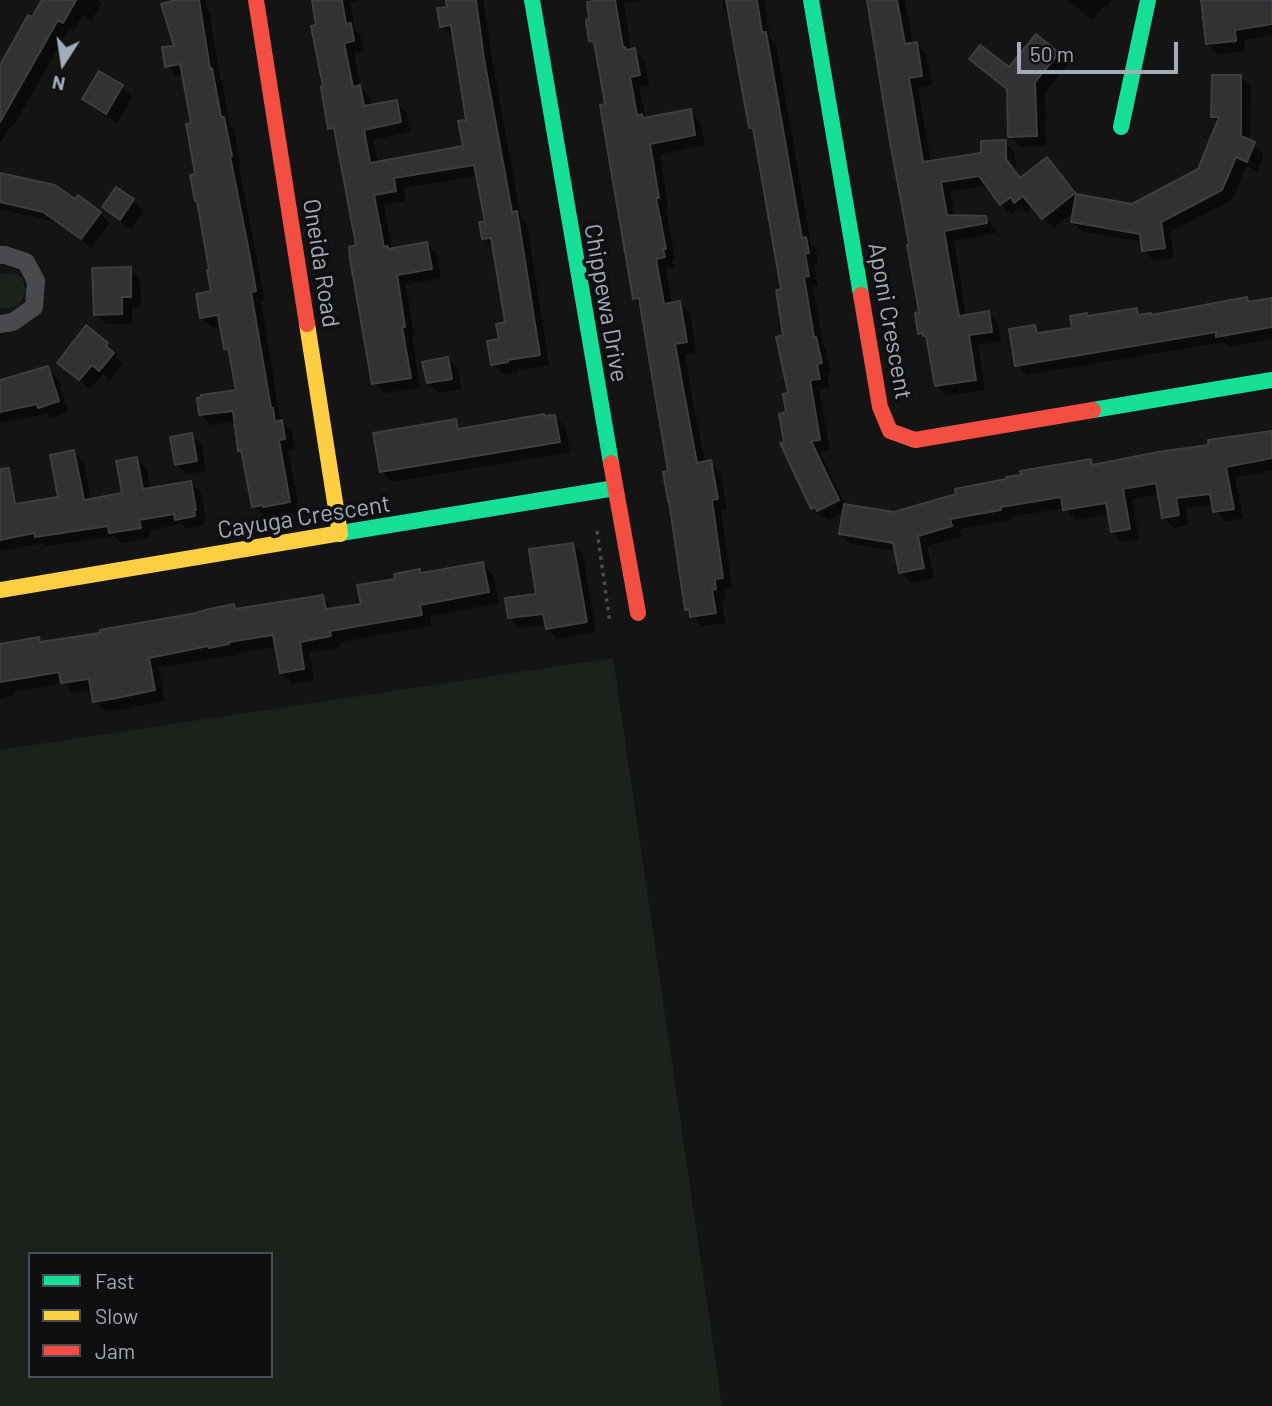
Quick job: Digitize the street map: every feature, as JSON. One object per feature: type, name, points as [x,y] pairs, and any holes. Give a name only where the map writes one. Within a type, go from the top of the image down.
[{"type":"street","name":"Oneida Road","points":[[256,0],[340,534]]},
{"type":"street","name":"Chippewa Drive","points":[[531,0],[638,613]]},
{"type":"street","name":"Aponi Crescent","points":[[811,0],[880,407],[890,431],[915,440],[1272,380]]},
{"type":"street","points":[[1121,127],[1148,0]]},
{"type":"street","points":[[0,255],[26,262],[36,282],[34,307],[13,322],[0,324]]},
{"type":"street","name":"Cayuga Crescent","points":[[0,590],[615,488]]},
{"type":"path","points":[[596,528],[610,623]]},
{"type":"shaded area","points":[[0,274],[22,277],[26,292],[18,306],[0,309]]},
{"type":"shaded area","points":[[613,658],[722,1406],[0,1406],[0,750]]},
{"type":"building","points":[[42,0],[76,0],[63,23],[58,20],[0,122],[0,65],[28,15],[32,17]]},
{"type":"building","points":[[175,0],[199,0],[210,69],[212,68],[221,117],[224,117],[251,262],[256,291],[251,292],[271,408],[275,422],[282,420],[285,439],[279,440],[290,502],[252,507],[241,450],[238,451],[233,411],[199,415],[197,398],[201,395],[236,390],[228,348],[224,349],[218,315],[200,318],[196,294],[211,291],[197,201],[190,175],[195,174],[186,124],[191,123],[180,64],[165,67],[162,47],[174,46],[161,4]]},
{"type":"building","points":[[312,0],[342,0],[346,24],[351,23],[354,41],[344,43],[353,87],[360,85],[364,106],[397,100],[401,122],[364,130],[370,163],[463,146],[458,121],[466,120],[451,25],[440,27],[437,8],[447,7],[446,0],[476,0],[512,212],[517,211],[540,355],[491,365],[487,341],[499,339],[496,324],[505,322],[491,238],[482,239],[479,222],[485,222],[474,165],[394,178],[396,191],[374,195],[384,247],[388,246],[388,249],[427,242],[432,269],[397,275],[411,378],[372,384],[350,259],[349,247],[356,245],[334,128],[328,129],[311,26],[316,25]]},
{"type":"building","points":[[615,0],[623,47],[626,50],[635,48],[640,75],[630,77],[637,116],[642,114],[643,118],[691,109],[695,135],[650,144],[659,198],[656,198],[666,249],[663,249],[665,257],[656,259],[664,304],[680,301],[687,342],[675,344],[697,463],[711,460],[718,499],[712,500],[723,578],[715,579],[716,589],[712,590],[716,613],[690,617],[689,609],[685,610],[663,472],[668,471],[639,298],[633,299],[600,105],[605,104],[594,42],[589,41],[586,20],[589,19],[587,2]]},
{"type":"building","points":[[726,0],[757,0],[762,32],[766,32],[802,238],[806,237],[809,253],[805,254],[809,276],[804,277],[814,337],[822,363],[817,364],[820,379],[810,380],[820,440],[811,441],[839,500],[817,511],[815,507],[811,509],[780,443],[784,443],[779,414],[786,412],[783,394],[788,393],[776,337],[783,335],[776,290],[781,289],[753,128],[749,128]]},
{"type":"building","points":[[867,0],[897,0],[905,44],[917,42],[922,76],[909,78],[923,162],[981,153],[981,141],[1006,140],[1006,159],[1020,178],[1047,157],[1075,193],[1042,219],[1023,196],[1014,203],[1011,197],[1000,205],[979,176],[941,182],[947,215],[986,216],[987,223],[944,231],[959,316],[989,311],[992,332],[969,335],[976,380],[935,386],[926,336],[923,336],[923,333],[918,334],[915,313],[919,312],[907,245],[909,244]]},
{"type":"building","points":[[1201,0],[1272,0],[1272,24],[1235,30],[1236,41],[1206,44]]},
{"type":"building","points":[[1036,34],[1059,53],[1035,82],[1037,136],[1008,137],[1007,89],[969,59],[980,45],[1009,67]]},
{"type":"building","points":[[99,71],[123,85],[106,114],[82,99]]},
{"type":"building","points":[[1212,75],[1241,75],[1241,136],[1255,142],[1247,162],[1236,157],[1222,190],[1161,222],[1165,248],[1142,251],[1140,234],[1071,222],[1076,194],[1132,204],[1198,169],[1219,117],[1211,117]]},
{"type":"building","points":[[0,173],[55,185],[75,199],[78,195],[101,212],[81,239],[43,212],[0,202]]},
{"type":"building","points":[[116,187],[134,199],[120,220],[102,207]]},
{"type":"building","points":[[131,267],[131,297],[122,297],[122,314],[94,315],[92,268]]},
{"type":"building","points":[[1247,297],[1248,302],[1272,298],[1272,327],[1216,337],[1216,332],[1015,366],[1009,329],[1035,325],[1037,333],[1072,328],[1070,316],[1087,313],[1088,316],[1137,308],[1138,315],[1151,315]]},
{"type":"building","points":[[86,325],[108,343],[106,346],[114,353],[99,371],[92,365],[79,380],[57,363]]},
{"type":"building","points":[[448,357],[452,379],[427,383],[422,362]]},
{"type":"building","points":[[48,366],[59,401],[38,408],[37,404],[0,412],[0,380]]},
{"type":"building","points":[[544,414],[555,415],[560,442],[380,472],[373,433],[456,419],[458,429]]},
{"type":"building","points":[[1272,431],[1272,458],[1226,467],[1234,509],[1213,512],[1210,494],[1176,498],[1179,515],[1162,518],[1156,483],[1123,489],[1130,529],[1111,532],[1106,503],[1063,510],[1061,497],[1001,507],[1001,510],[950,519],[952,526],[918,536],[924,568],[899,573],[893,543],[839,534],[844,504],[894,512],[956,494],[955,489],[1021,475],[1020,471],[1091,459],[1092,465],[1208,445],[1208,440]]},
{"type":"building","points":[[192,433],[197,461],[175,465],[170,437]]},
{"type":"building","points":[[74,450],[84,500],[122,493],[116,461],[137,457],[143,489],[191,481],[195,516],[175,520],[174,514],[139,520],[141,528],[109,533],[108,526],[35,537],[34,533],[0,540],[0,469],[9,468],[15,504],[58,497],[50,455]]},
{"type":"building","points":[[573,543],[587,622],[546,629],[543,614],[508,618],[505,598],[536,594],[529,549]]},
{"type":"building","points":[[483,562],[489,592],[420,605],[422,615],[330,631],[331,636],[300,642],[304,669],[280,673],[273,635],[149,658],[155,690],[117,698],[93,702],[89,679],[61,683],[59,672],[0,682],[0,644],[39,637],[40,642],[100,633],[100,630],[234,604],[235,609],[323,595],[326,609],[361,604],[357,585],[395,579],[394,574],[420,569],[420,573]]},
{"type":"traffic: fast","points":[[532,0],[611,463]]},
{"type":"traffic: fast","points":[[811,0],[861,295]]},
{"type":"traffic: fast","points":[[1121,127],[1148,0]]},
{"type":"traffic: fast","points":[[1093,410],[1272,380]]},
{"type":"traffic: fast","points":[[335,534],[615,488]]},
{"type":"traffic: slow","points":[[307,324],[340,534]]},
{"type":"traffic: slow","points":[[0,590],[335,534]]},
{"type":"traffic: jam","points":[[256,0],[307,324]]},
{"type":"traffic: jam","points":[[861,295],[880,407],[890,431],[915,440],[1093,410]]},
{"type":"traffic: jam","points":[[611,463],[638,613]]}]
